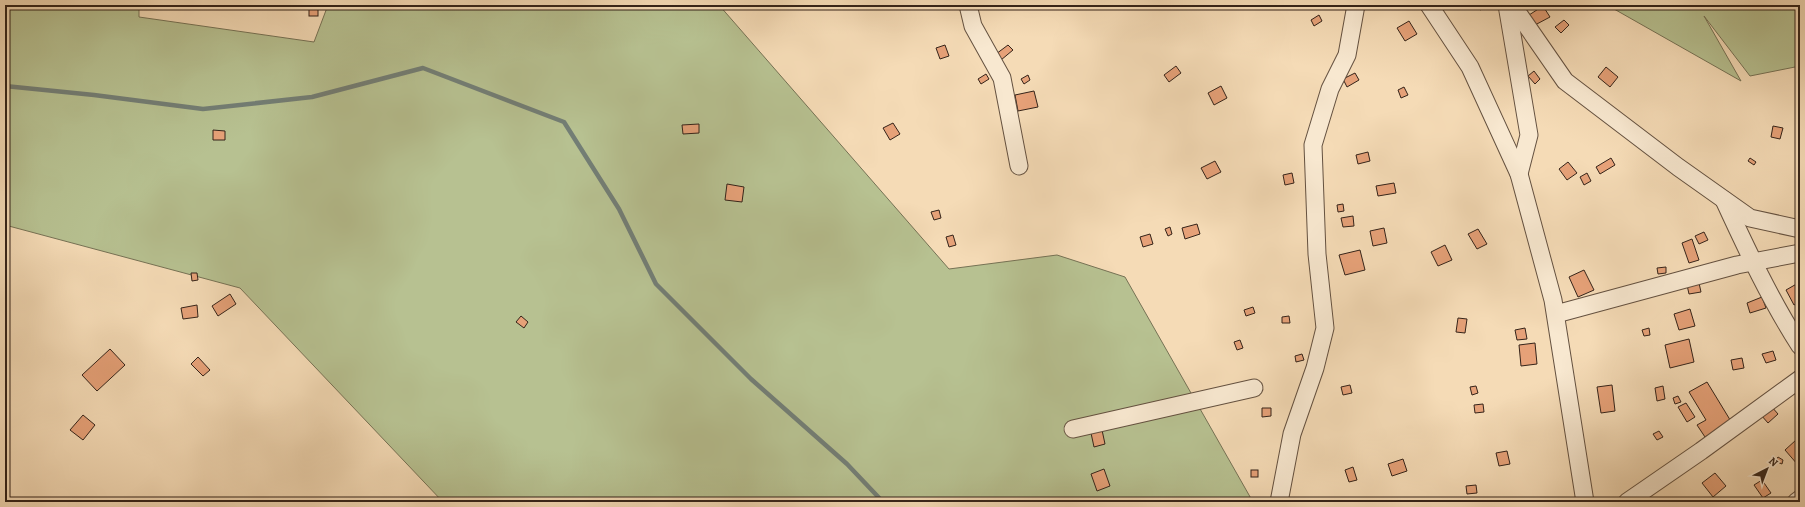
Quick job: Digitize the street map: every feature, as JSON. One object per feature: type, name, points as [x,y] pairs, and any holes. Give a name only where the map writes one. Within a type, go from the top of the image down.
[{"type":"street","points":[[968,5],[973,26],[1002,78],[1019,166]]},
{"type":"street","points":[[1279,502],[1292,434],[1316,368],[1325,328],[1317,254],[1313,145],[1330,89],[1347,55],[1356,5]]},
{"type":"street","points":[[1429,5],[1470,67],[1519,174],[1556,314],[1585,502]]},
{"type":"street","points":[[1508,5],[1529,135],[1519,174]]},
{"type":"street","points":[[1508,5],[1520,16],[1565,81],[1678,167],[1750,218],[1800,229]]},
{"type":"street","points":[[1724,199],[1752,262],[1784,321],[1800,346]]},
{"type":"street","points":[[1556,314],[1752,262],[1800,254]]},
{"type":"street","points":[[1627,502],[1701,451],[1800,379]]},
{"type":"street","points":[[1073,429],[1254,388]]},
{"type":"street","points":[[1796,502],[1800,499]]},
{"type":"green space","points":[[5,5],[139,5],[139,17],[314,42],[328,5],[719,5],[949,269],[1057,255],[1125,277],[1253,502],[443,502],[240,288],[5,225]]},
{"type":"green space","points":[[1607,5],[1800,5],[1800,66],[1750,76],[1704,16],[1741,81]]},
{"type":"building","points":[[309,5],[318,5],[318,16],[309,16]]},
{"type":"building","points":[[1478,5],[1490,5],[1480,10]]},
{"type":"building","points":[[1513,5],[1529,5],[1521,13]]},
{"type":"building","points":[[1543,6],[1550,17],[1535,25],[1529,15]]},
{"type":"building","points":[[1319,15],[1322,21],[1314,26],[1311,20]]},
{"type":"building","points":[[1564,20],[1569,25],[1561,33],[1555,27]]},
{"type":"building","points":[[1409,21],[1417,34],[1405,41],[1397,28]]},
{"type":"building","points":[[945,45],[949,56],[940,59],[936,48]]},
{"type":"building","points":[[1008,45],[1013,50],[1001,60],[996,54]]},
{"type":"building","points":[[1176,66],[1181,73],[1169,82],[1164,75]]},
{"type":"building","points":[[1606,67],[1618,77],[1610,87],[1598,77]]},
{"type":"building","points":[[1534,71],[1540,79],[1535,84],[1528,76]]},
{"type":"building","points":[[1355,73],[1359,80],[1347,87],[1343,79]]},
{"type":"building","points":[[986,74],[989,79],[981,84],[978,79]]},
{"type":"building","points":[[1028,75],[1030,80],[1024,84],[1021,79]]},
{"type":"building","points":[[1221,86],[1227,98],[1214,105],[1208,93]]},
{"type":"building","points":[[1404,87],[1408,95],[1401,98],[1398,90]]},
{"type":"building","points":[[1034,91],[1038,107],[1018,111],[1015,95]]},
{"type":"building","points":[[893,123],[900,134],[890,140],[883,128]]},
{"type":"building","points":[[699,124],[699,133],[683,134],[682,125]]},
{"type":"building","points":[[1773,126],[1783,128],[1780,139],[1771,137]]},
{"type":"building","points":[[213,130],[225,131],[225,140],[213,140]]},
{"type":"building","points":[[1368,152],[1370,161],[1358,164],[1356,155]]},
{"type":"building","points":[[1611,158],[1615,165],[1600,174],[1596,167]]},
{"type":"building","points":[[1750,158],[1756,162],[1754,165],[1748,161]]},
{"type":"building","points":[[1215,161],[1221,172],[1207,179],[1201,168]]},
{"type":"building","points":[[1568,162],[1577,173],[1567,180],[1559,169]]},
{"type":"building","points":[[1292,173],[1294,183],[1285,185],[1283,175]]},
{"type":"building","points":[[1587,173],[1591,181],[1584,185],[1580,177]]},
{"type":"building","points":[[1394,183],[1396,193],[1378,196],[1376,186]]},
{"type":"building","points":[[727,184],[744,187],[742,202],[725,200]]},
{"type":"building","points":[[1343,204],[1344,211],[1338,212],[1337,205]]},
{"type":"building","points":[[939,210],[941,218],[934,220],[931,212]]},
{"type":"building","points":[[1353,216],[1354,226],[1343,227],[1341,218]]},
{"type":"building","points":[[1197,224],[1200,234],[1185,239],[1182,228]]},
{"type":"building","points":[[1170,227],[1172,234],[1168,236],[1165,229]]},
{"type":"building","points":[[1384,228],[1387,243],[1373,246],[1370,231]]},
{"type":"building","points":[[1478,229],[1487,244],[1477,249],[1468,234]]},
{"type":"building","points":[[1704,232],[1708,240],[1699,244],[1695,236]]},
{"type":"building","points":[[1150,234],[1153,244],[1143,247],[1140,237]]},
{"type":"building","points":[[953,235],[956,245],[949,247],[946,237]]},
{"type":"building","points":[[1692,239],[1699,260],[1689,263],[1682,243]]},
{"type":"building","points":[[1445,245],[1452,260],[1438,266],[1431,252]]},
{"type":"building","points":[[1360,250],[1365,270],[1345,275],[1339,255]]},
{"type":"building","points":[[1666,267],[1666,273],[1658,274],[1657,268]]},
{"type":"building","points":[[1584,270],[1594,290],[1578,297],[1569,277]]},
{"type":"building","points":[[191,273],[197,273],[198,280],[192,281]]},
{"type":"building","points":[[1800,282],[1800,302],[1794,305],[1786,290]]},
{"type":"building","points":[[1699,283],[1701,292],[1689,294],[1687,285]]},
{"type":"building","points":[[230,294],[236,304],[218,316],[212,306]]},
{"type":"building","points":[[1762,297],[1766,308],[1750,313],[1747,303]]},
{"type":"building","points":[[197,305],[198,317],[183,319],[181,308]]},
{"type":"building","points":[[1253,307],[1255,313],[1246,316],[1244,310]]},
{"type":"building","points":[[1690,309],[1695,326],[1679,330],[1674,314]]},
{"type":"building","points":[[521,316],[528,322],[524,328],[516,322]]},
{"type":"building","points":[[1289,316],[1290,323],[1282,323],[1282,317]]},
{"type":"building","points":[[1458,318],[1467,319],[1465,333],[1456,332]]},
{"type":"building","points":[[1525,328],[1527,339],[1517,340],[1515,330]]},
{"type":"building","points":[[1649,328],[1650,335],[1644,336],[1642,330]]},
{"type":"building","points":[[1689,339],[1694,362],[1670,368],[1665,345]]},
{"type":"building","points":[[1240,340],[1243,348],[1237,350],[1234,342]]},
{"type":"building","points":[[1535,343],[1537,364],[1521,366],[1519,345]]},
{"type":"building","points":[[110,349],[125,365],[97,391],[82,375]]},
{"type":"building","points":[[1773,351],[1776,360],[1766,363],[1762,354]]},
{"type":"building","points":[[1302,354],[1304,360],[1296,362],[1295,356]]},
{"type":"building","points":[[198,357],[210,370],[203,376],[191,364]]},
{"type":"building","points":[[1742,358],[1744,368],[1733,370],[1731,360]]},
{"type":"building","points":[[1707,382],[1732,423],[1705,437],[1697,425],[1706,420],[1689,392]]},
{"type":"building","points":[[1350,385],[1352,393],[1343,395],[1341,387]]},
{"type":"building","points":[[1612,385],[1615,411],[1601,413],[1597,387]]},
{"type":"building","points":[[1476,386],[1478,393],[1472,395],[1470,387]]},
{"type":"building","points":[[1663,386],[1665,399],[1657,401],[1655,388]]},
{"type":"building","points":[[1678,396],[1681,402],[1675,404],[1673,398]]},
{"type":"building","points":[[1686,403],[1695,417],[1687,422],[1678,407]]},
{"type":"building","points":[[1483,404],[1484,412],[1475,413],[1474,405]]},
{"type":"building","points":[[1771,406],[1778,414],[1768,423],[1761,415]]},
{"type":"building","points":[[1262,408],[1271,408],[1271,416],[1262,417]]},
{"type":"building","points":[[83,415],[95,425],[83,440],[70,430]]},
{"type":"building","points":[[1102,430],[1105,444],[1094,447],[1091,433]]},
{"type":"building","points":[[1659,431],[1663,437],[1657,440],[1653,434]]},
{"type":"building","points":[[1796,440],[1800,445],[1800,462],[1798,465],[1785,450]]},
{"type":"building","points":[[1507,451],[1510,464],[1499,466],[1496,453]]},
{"type":"building","points":[[1778,457],[1783,460],[1782,464],[1775,461]]},
{"type":"building","points":[[1403,459],[1407,471],[1392,476],[1388,464]]},
{"type":"building","points":[[1353,467],[1357,480],[1349,482],[1345,470]]},
{"type":"building","points":[[1104,469],[1110,486],[1097,491],[1091,474]]},
{"type":"building","points":[[1251,470],[1258,470],[1258,477],[1251,477]]},
{"type":"building","points":[[1715,473],[1726,486],[1713,497],[1702,483]]},
{"type":"building","points":[[1762,480],[1771,493],[1763,498],[1754,485]]},
{"type":"building","points":[[1476,485],[1477,493],[1467,494],[1466,486]]},
{"type":"waterway","points":[[5,86],[94,95],[203,109],[312,97],[423,68],[564,122],[619,209],[656,284],[751,379],[847,464],[883,502]]}]
